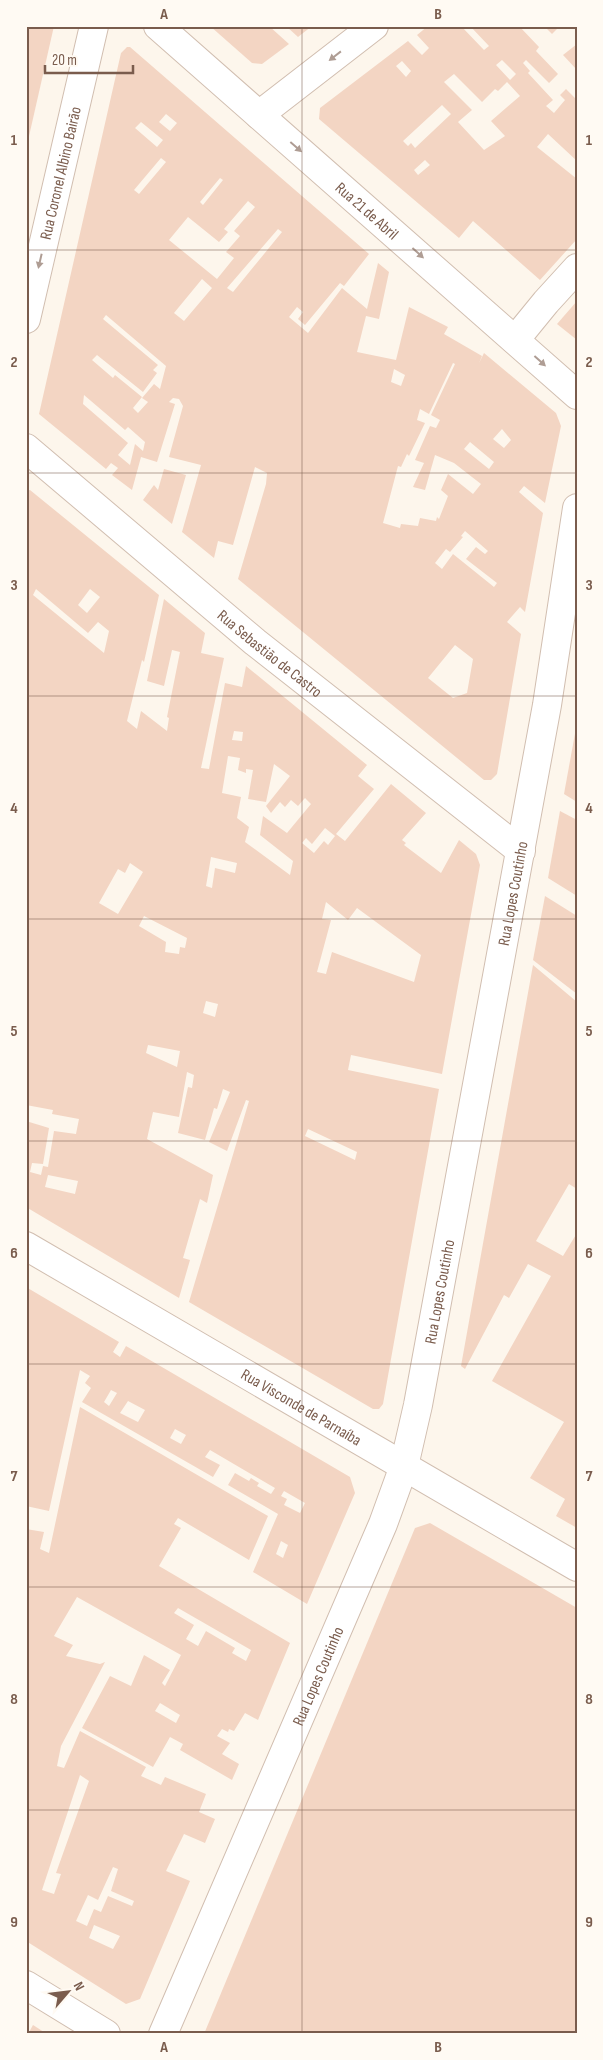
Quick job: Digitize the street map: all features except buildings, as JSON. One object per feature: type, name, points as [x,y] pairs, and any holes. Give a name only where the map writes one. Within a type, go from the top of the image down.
[{"type":"street","name":"Rua Coronel Albino Bairão","points":[[26,319],[94,26]]},
{"type":"street","name":"Rua 21 de Abril","points":[[158,26],[577,395]]},
{"type":"street","points":[[259,115],[374,26]]},
{"type":"street","points":[[515,340],[577,268]]},
{"type":"street","name":"Rua Sebastião de Castro","points":[[26,448],[255,642],[521,851]]},
{"type":"street","name":"Rua Lopes Coutinho","points":[[163,2034],[383,1524],[404,1466],[418,1405],[548,705],[577,508]]},
{"type":"street","name":"Rua Visconde de Parnaíba","points":[[26,1246],[577,1567]]},
{"type":"street","points":[[26,1984],[106,2034]]}]
